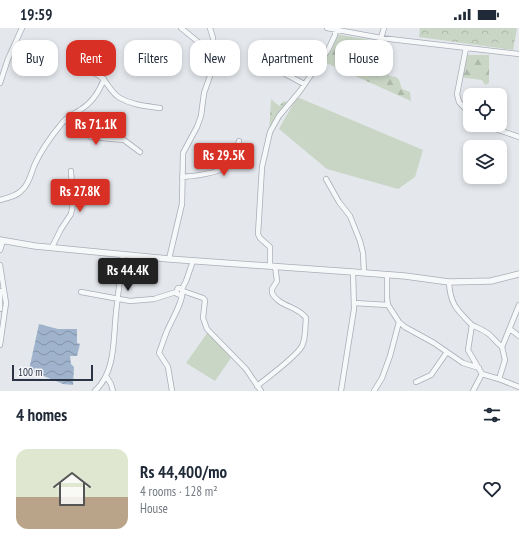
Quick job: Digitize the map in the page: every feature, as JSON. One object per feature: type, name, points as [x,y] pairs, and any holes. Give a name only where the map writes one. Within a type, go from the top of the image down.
[{"type":"street","points":[[0,82],[8,59],[22,28]]},
{"type":"street","points":[[181,28],[196,40]]},
{"type":"street","points":[[210,28],[213,40]]},
{"type":"street","points":[[327,28],[381,38],[519,54]]},
{"type":"street","points":[[381,38],[384,28]]},
{"type":"street","points":[[257,386],[297,353],[302,346],[305,336],[305,316],[278,300],[272,293],[272,289],[277,281],[270,246],[260,238],[258,234],[264,155],[270,132],[276,121],[328,50],[336,29]]},
{"type":"street","points":[[463,106],[459,102],[457,94],[466,48]]},
{"type":"street","points":[[100,76],[120,98],[132,104],[160,108]]},
{"type":"street","points":[[169,259],[182,204],[183,153],[197,127],[201,116],[204,93],[210,76]]},
{"type":"street","points":[[289,76],[304,84]]},
{"type":"street","points":[[0,200],[11,197],[22,190],[27,184],[40,156],[64,120],[91,102],[96,96],[104,79]]},
{"type":"street","points":[[64,120],[91,137],[124,140],[140,152]]},
{"type":"street","points":[[504,132],[519,137]]},
{"type":"street","points":[[182,178],[205,174],[225,167],[232,160],[239,141]]},
{"type":"street","points":[[52,247],[71,214],[73,204],[71,171]]},
{"type":"street","points":[[326,179],[339,202],[350,216],[360,241],[363,253],[364,272]]},
{"type":"street","points":[[0,250],[1,241],[169,259],[364,272],[449,282],[491,281],[519,274]]},
{"type":"street","points":[[95,391],[104,381],[111,363],[114,348],[117,299],[123,254]]},
{"type":"street","points":[[172,391],[168,368],[159,353],[168,329],[175,316],[193,260]]},
{"type":"street","points":[[0,265],[6,303],[0,345]]},
{"type":"street","points":[[342,391],[354,309],[353,272]]},
{"type":"street","points":[[388,274],[388,305],[399,322],[468,365],[479,368]]},
{"type":"street","points":[[449,282],[449,292],[454,307],[472,325],[490,335],[495,342],[502,347]]},
{"type":"street","points":[[0,291],[0,309]]},
{"type":"street","points":[[82,292],[130,301],[154,299],[176,292],[177,294],[182,291],[203,298],[205,300],[203,318],[207,329],[246,370],[261,391]]},
{"type":"street","points":[[354,303],[388,305]]},
{"type":"street","points":[[499,379],[505,360],[502,347],[517,316],[519,305]]},
{"type":"street","points":[[374,391],[382,378],[390,356],[399,322]]},
{"type":"street","points":[[472,325],[468,350],[482,374],[519,387]]},
{"type":"street","points":[[510,329],[519,336]]},
{"type":"street","points":[[416,382],[432,376],[447,352]]},
{"type":"street","points":[[473,391],[482,374]]},
{"type":"street","points":[[106,376],[113,391]]},
{"type":"green space","points":[[420,28],[517,28],[513,50],[419,37]]},
{"type":"green space","points":[[336,34],[369,40],[335,40],[335,67],[327,63],[327,55]]},
{"type":"green space","points":[[463,55],[489,55],[489,83],[485,85],[482,80],[459,77]]},
{"type":"green space","points":[[355,76],[396,77],[399,80],[402,89],[410,92],[411,101]]},
{"type":"green space","points":[[297,97],[423,150],[415,177],[398,189],[327,169],[279,129]]},
{"type":"green space","points":[[271,99],[279,106],[284,101],[291,104],[269,136]]},
{"type":"green space","points":[[208,332],[231,358],[215,381],[186,363]]},
{"type":"water","points":[[39,324],[58,329],[77,329],[77,343],[80,344],[77,356],[70,356],[71,364],[74,367],[73,385],[63,384],[29,370]]}]
